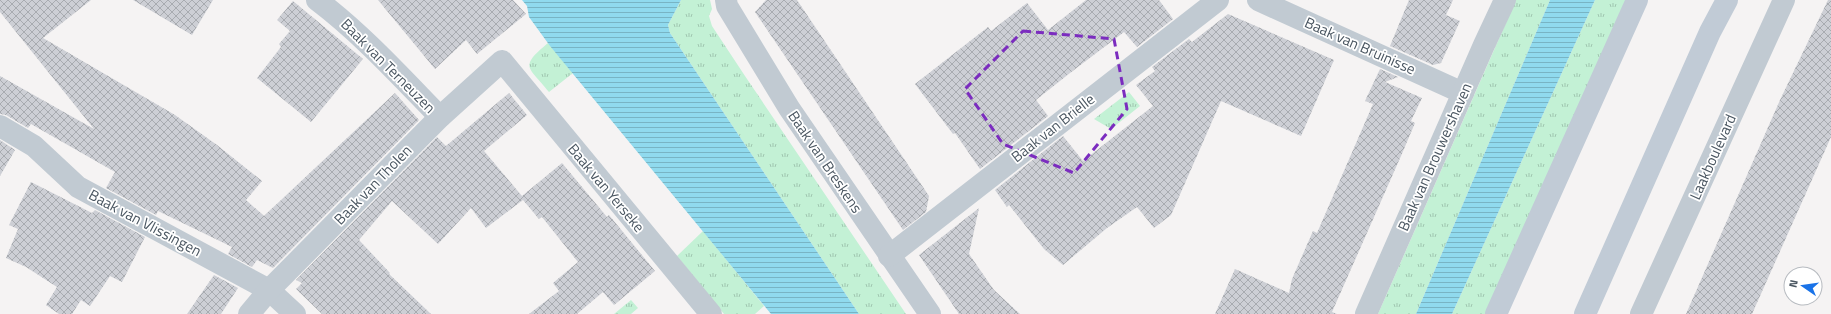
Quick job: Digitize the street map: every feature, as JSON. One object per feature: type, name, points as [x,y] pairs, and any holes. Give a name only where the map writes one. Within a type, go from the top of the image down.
[{"type":"main road","points":[[1496,314],[1638,0]]},
{"type":"main road","points":[[1585,314],[1710,32],[1727,0]]},
{"type":"street","name":"Baak van Terneuzen","points":[[317,0],[343,19],[440,117]]},
{"type":"street","name":"Baak van Brielle","points":[[889,256],[1218,0]]},
{"type":"street","name":"Baak van Bruinisse","points":[[1258,0],[1463,93]]},
{"type":"street","name":"Baak van Brouwershaven","points":[[1366,314],[1463,93],[1506,0]]},
{"type":"street","name":"Laakboulevard","points":[[1641,314],[1784,0]]},
{"type":"street","name":"Baak van Breskens","points":[[729,2],[789,108],[930,314]]},
{"type":"street","name":"Baak van Tholen","points":[[249,314],[269,290],[440,117],[502,61]]},
{"type":"street","name":"Baak van Yerseke","points":[[502,61],[710,314]]},
{"type":"street","name":"Baak van Vlissingen","points":[[0,126],[34,146],[78,187],[269,290],[295,314]]},
{"type":"highlighted area","points":[[1023,31],[1114,39],[1127,109],[1074,173],[1003,144],[965,89]]},
{"type":"green space","points":[[681,0],[710,0],[712,9],[709,16],[712,26],[906,314],[859,314],[670,33],[668,25]]},
{"type":"green space","points":[[1516,0],[1550,0],[1416,314],[1378,314]]},
{"type":"green space","points":[[1595,0],[1626,0],[1488,314],[1452,314]]},
{"type":"green space","points":[[548,43],[573,73],[549,92],[532,72],[530,67],[530,63],[533,58]]},
{"type":"green space","points":[[1129,92],[1140,106],[1111,129],[1094,119]]},
{"type":"green space","points":[[703,231],[764,306],[755,314],[724,314],[677,256]]},
{"type":"green space","points":[[631,300],[638,308],[631,314],[614,314]]},
{"type":"water","points":[[522,0],[681,0],[668,25],[670,33],[859,314],[771,314],[550,46],[529,17],[527,6]]},
{"type":"water","points":[[1550,0],[1595,0],[1452,314],[1416,314]]},
{"type":"building","points":[[0,0],[91,0],[43,38],[175,115],[217,145],[262,181],[246,200],[264,216],[395,93],[419,120],[273,268],[257,260],[252,267],[228,254],[232,247],[158,211],[156,215],[106,188],[115,172],[31,124],[28,128],[6,115],[0,114],[0,76],[94,129],[0,12]]},
{"type":"building","points":[[133,0],[213,0],[192,35]]},
{"type":"building","points":[[378,0],[513,0],[526,14],[477,54],[466,40],[435,69]]},
{"type":"building","points":[[766,0],[797,0],[929,196],[926,212],[903,230],[755,12]]},
{"type":"building","points":[[1086,0],[1159,0],[1173,19],[1137,47],[1124,32],[1070,73],[1036,100],[1048,116],[980,169],[955,133],[953,134],[915,84],[988,27],[991,31],[1027,3],[1048,30]]},
{"type":"building","points":[[1409,0],[1453,0],[1446,15],[1460,21],[1441,63],[1433,65],[1390,46]]},
{"type":"building","points":[[1828,0],[1831,0],[1831,137],[1752,314],[1686,314],[1780,100]]},
{"type":"building","points":[[293,1],[363,59],[311,122],[257,78],[281,47],[279,44],[290,31],[277,20]]},
{"type":"building","points":[[1228,14],[1334,60],[1301,136],[1221,101],[1171,215],[1154,228],[1137,207],[1107,228],[1063,265],[1044,249],[1009,205],[1007,207],[995,190],[1063,136],[1083,161],[1153,106],[1136,85],[1155,71],[1152,67],[1189,39],[1192,42]]},
{"type":"building","points":[[1380,69],[1398,77],[1385,82],[1422,98],[1411,121],[1415,123],[1332,312],[1337,314],[1215,314],[1235,269],[1289,293],[1292,279],[1313,231],[1317,233],[1373,104],[1365,101]]},
{"type":"building","points":[[509,93],[527,115],[484,151],[522,196],[562,163],[607,217],[609,215],[655,271],[614,305],[603,292],[577,314],[529,314],[559,291],[553,283],[578,262],[542,217],[539,219],[523,200],[486,228],[471,208],[438,244],[392,201],[359,240],[390,273],[389,274],[431,314],[322,314],[296,289],[302,283],[296,280],[437,137],[446,146]]},
{"type":"building","points":[[0,140],[15,150],[0,176]]},
{"type":"building","points":[[31,182],[92,213],[95,210],[145,237],[122,282],[110,276],[90,306],[81,300],[72,314],[59,314],[46,305],[57,287],[26,267],[6,258],[18,229],[9,225]]},
{"type":"building","points":[[979,208],[969,254],[994,290],[1020,314],[959,314],[919,255]]},
{"type":"building","points":[[214,275],[238,288],[221,314],[187,314]]}]
